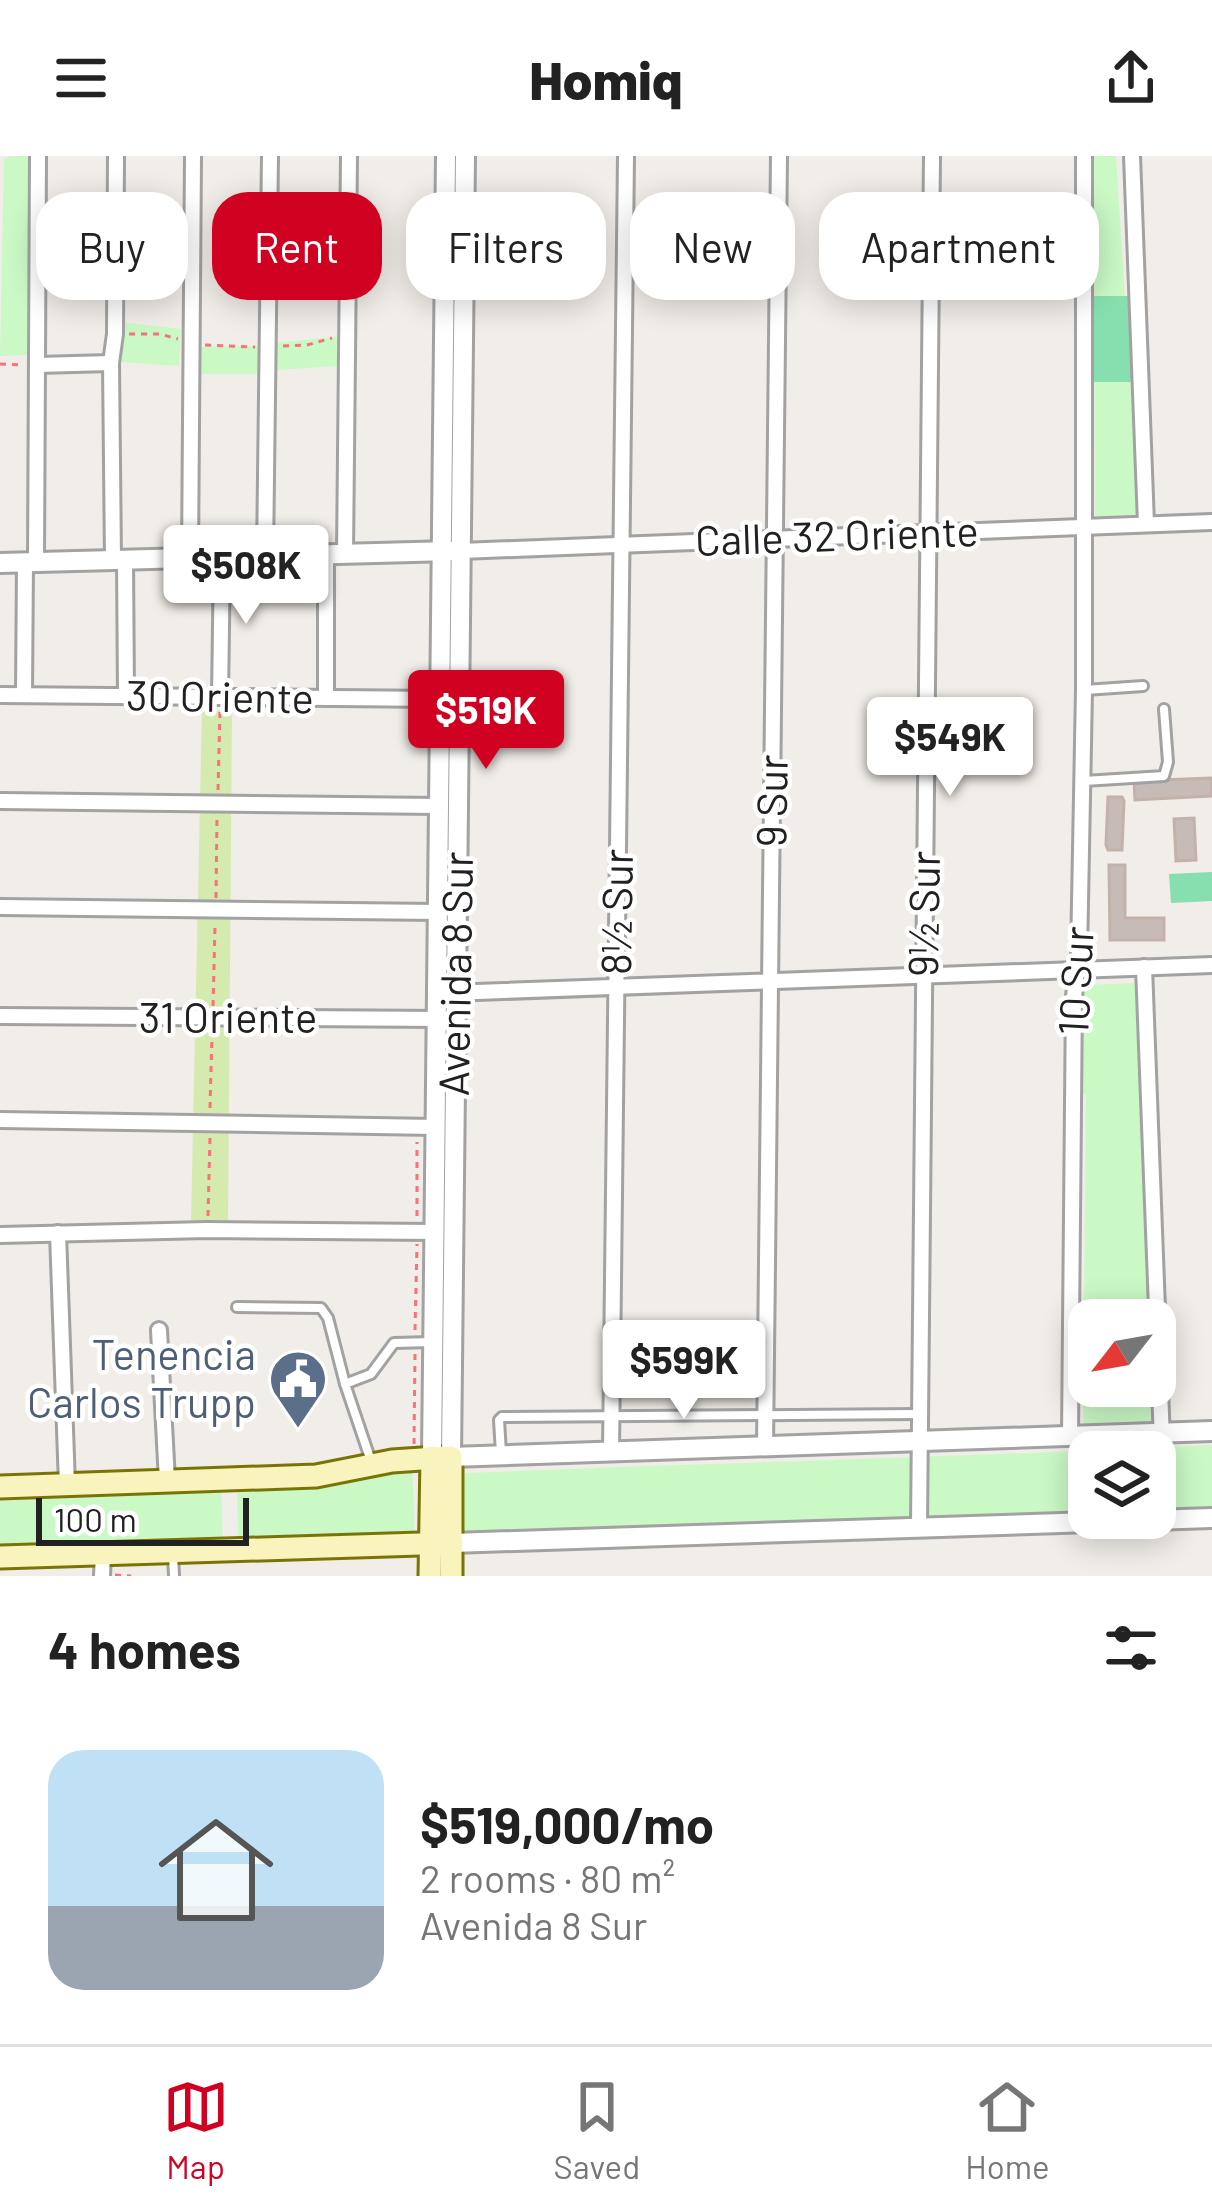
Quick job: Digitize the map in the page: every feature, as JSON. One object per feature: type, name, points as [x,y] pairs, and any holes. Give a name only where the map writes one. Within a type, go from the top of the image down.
[{"type":"main road","points":[[0,1487],[316,1476],[441,1457]]},
{"type":"main road","name":"Avenida 8 Sur","points":[[441,1457],[441,1543],[451,1576]]},
{"type":"main road","points":[[0,1557],[102,1564],[172,1551],[441,1543]]},
{"type":"main road","name":"Avenida 8 Sur","points":[[430,1576],[441,1543]]},
{"type":"street","points":[[23,695],[37,365],[38,156]]},
{"type":"street","points":[[116,156],[111,363],[126,696]]},
{"type":"street","points":[[190,558],[193,156]]},
{"type":"street","points":[[266,556],[270,156]]},
{"type":"street","points":[[326,698],[348,340],[349,156]]},
{"type":"street","name":"Avenida 8 Sur","points":[[446,156],[452,551],[440,699],[438,912],[446,993]]},
{"type":"street","name":"Avenida 8 Sur","points":[[441,1457],[452,551],[465,156]]},
{"type":"street","name":"8½ Sur","points":[[611,1452],[626,156]]},
{"type":"street","name":"9 Sur","points":[[765,1447],[779,156]]},
{"type":"street","name":"9½ Sur","points":[[920,1527],[932,156]]},
{"type":"street","name":"10 Sur","points":[[1070,1431],[1073,996],[1084,690],[1084,156]]},
{"type":"street","points":[[1132,156],[1146,524]]},
{"type":"street","points":[[37,365],[111,363]]},
{"type":"street","name":"Calle 32 Oriente","points":[[452,551],[1212,522]]},
{"type":"street","points":[[0,563],[452,551]]},
{"type":"street","points":[[220,698],[222,557]]},
{"type":"street","name":"30 Oriente","points":[[0,695],[440,699]]},
{"type":"street","points":[[0,801],[439,806]]},
{"type":"street","points":[[0,907],[438,912]]},
{"type":"street","points":[[446,993],[1212,964]]},
{"type":"street","name":"10 Sur","points":[[1144,967],[1162,1431]]},
{"type":"street","name":"31 Oriente","points":[[0,1016],[446,1019]]},
{"type":"street","name":"Avenida 8 Sur","points":[[443,1342],[434,1232],[436,1127],[446,1019]]},
{"type":"street","points":[[0,1120],[436,1127]]},
{"type":"street","points":[[0,1235],[434,1232]]},
{"type":"street","points":[[58,1234],[67,1485]]},
{"type":"street","points":[[159,1330],[167,1481]]},
{"type":"street","points":[[1176,1432],[1212,1431]]},
{"type":"street","points":[[441,1457],[1068,1436]]},
{"type":"street","points":[[1176,1520],[1212,1518]]},
{"type":"street","points":[[441,1543],[1068,1523]]},
{"type":"lane","points":[[1084,690],[1143,686]]},
{"type":"lane","points":[[1082,781],[1164,776],[1168,763],[1164,709]]},
{"type":"lane","points":[[237,1307],[321,1308],[373,1466]]},
{"type":"lane","points":[[345,1384],[371,1374],[394,1343],[443,1342]]},
{"type":"lane","points":[[501,1455],[502,1417],[919,1414]]},
{"type":"lane","points":[[172,1551],[174,1576]]},
{"type":"path","points":[[115,334],[160,334],[192,344],[268,347],[348,340]]},
{"type":"path","points":[[0,364],[37,365]]},
{"type":"path","points":[[207,1230],[220,698]]},
{"type":"green space","points":[[33,156],[27,355],[0,356],[4,159]]},
{"type":"green space","points":[[1094,156],[1116,156],[1139,522],[1095,524],[1099,192],[1094,192]]},
{"type":"green space","points":[[1136,296],[1141,382],[1088,382],[1084,300]]},
{"type":"green space","points":[[120,322],[181,329],[179,366],[121,362]]},
{"type":"green space","points":[[337,337],[337,366],[277,370],[274,343]]},
{"type":"green space","points":[[259,346],[257,374],[197,374],[196,347]]},
{"type":"green space","points":[[202,710],[232,711],[228,1220],[191,1221]]},
{"type":"green space","points":[[1212,872],[1212,901],[1171,903],[1169,874]]},
{"type":"green space","points":[[1137,983],[1147,1299],[1084,1299],[1086,1095],[1080,990],[1087,985]]},
{"type":"green space","points":[[1083,1407],[1151,1407],[1151,1423],[1083,1426]]},
{"type":"green space","points":[[1212,1445],[1212,1510],[1176,1511],[1176,1447]]},
{"type":"green space","points":[[1068,1451],[1068,1516],[464,1535],[464,1473]]},
{"type":"green space","points":[[412,1466],[415,1534],[238,1539],[237,1491],[332,1487]]},
{"type":"green space","points":[[221,1485],[223,1541],[0,1549],[0,1495]]},
{"type":"building","points":[[1212,778],[1212,796],[1135,800],[1134,781]]},
{"type":"building","points":[[1108,797],[1124,801],[1122,850],[1108,850],[1106,845]]},
{"type":"building","points":[[1194,818],[1196,860],[1176,861],[1174,819]]},
{"type":"building","points":[[1109,865],[1125,865],[1125,918],[1164,918],[1164,940],[1110,940]]},
{"type":"place","name":"Tenencia Carlos Trupp","points":[[298,1430]]}]
